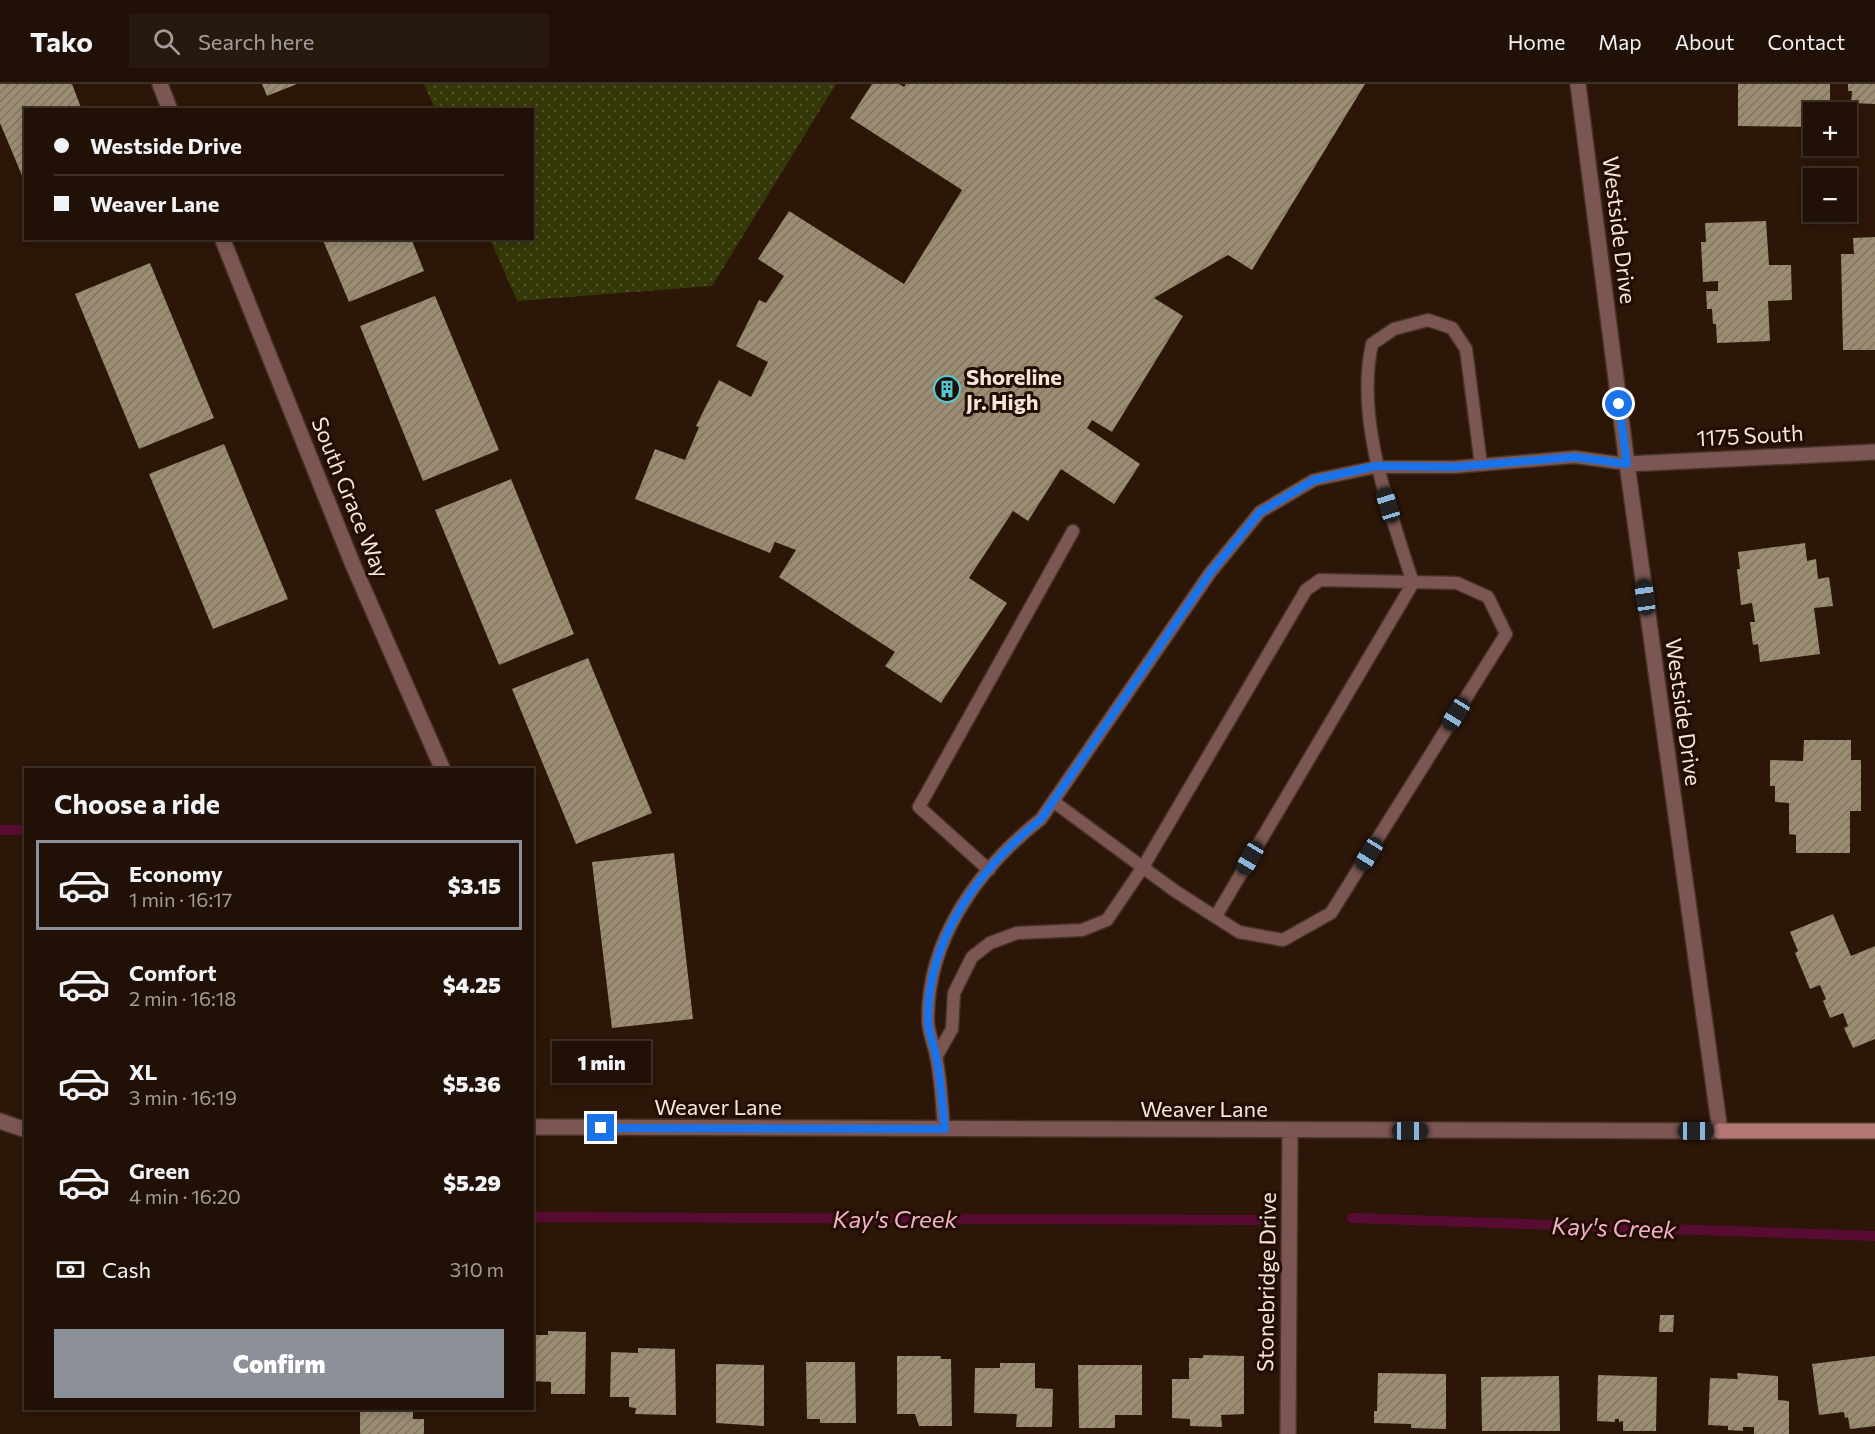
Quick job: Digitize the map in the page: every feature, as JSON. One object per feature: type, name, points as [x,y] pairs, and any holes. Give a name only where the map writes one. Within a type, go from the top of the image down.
[{"type":"street","points":[[160,84],[169,108]]},
{"type":"street","name":"Westside Drive","points":[[1578,84],[1627,464],[1720,1131]]},
{"type":"street","name":"South Grace Way","points":[[223,240],[353,565],[442,768]]},
{"type":"street","name":"1175 South","points":[[1627,464],[1875,452]]},
{"type":"street","points":[[0,1121],[24,1129]]},
{"type":"street","name":"Weaver Lane","points":[[534,1127],[1875,1131]]},
{"type":"street","name":"Stonebridge Drive","points":[[1288,1434],[1290,1131]]},
{"type":"lane","points":[[1216,916],[1413,583],[1376,466],[1366,372],[1372,344],[1394,330],[1428,320],[1452,328],[1466,349],[1481,465]]},
{"type":"lane","points":[[945,1129],[936,1057],[928,1021],[934,974],[949,925],[1010,843],[1041,819],[1054,802],[1210,573],[1260,512],[1314,480],[1376,466],[1481,465],[1575,457],[1627,464]]},
{"type":"lane","points":[[989,870],[919,807],[1073,531]]},
{"type":"lane","points":[[936,1057],[952,1029],[954,993],[972,957],[990,943],[1017,933],[1082,930],[1107,920],[1143,867],[1306,590],[1320,580],[1457,583],[1488,597],[1506,634],[1331,913],[1283,939],[1239,932],[1143,867],[1054,802]]},
{"type":"green space","points":[[424,84],[836,84],[712,286],[517,301],[490,240],[534,240],[534,108],[435,108]]},
{"type":"building","points":[[0,84],[72,84],[81,108],[24,108],[24,180],[0,123]]},
{"type":"building","points":[[262,84],[297,84],[267,96]]},
{"type":"building","name":"Shoreline Jr. High","points":[[872,84],[899,84],[904,87],[906,84],[1365,84],[1252,270],[1228,255],[1154,298],[1183,316],[1112,432],[1092,420],[1087,428],[1140,464],[1114,504],[1061,469],[1028,521],[1013,511],[969,578],[1007,603],[941,703],[885,666],[895,652],[779,577],[796,550],[775,542],[770,553],[635,499],[655,449],[685,460],[699,427],[696,426],[719,380],[751,397],[768,362],[736,346],[759,300],[766,303],[784,276],[758,259],[789,211],[904,284],[962,190],[850,118]]},
{"type":"building","points":[[1738,84],[1830,84],[1830,102],[1803,102],[1803,127],[1738,126]]},
{"type":"building","points":[[1848,84],[1875,84],[1875,104],[1851,102],[1852,91],[1848,91]]},
{"type":"building","points":[[1766,221],[1769,265],[1791,265],[1792,300],[1768,301],[1770,341],[1717,343],[1716,324],[1713,324],[1712,309],[1707,309],[1706,291],[1718,291],[1718,281],[1703,282],[1701,242],[1706,242],[1705,223]]},
{"type":"building","points":[[1875,237],[1875,350],[1843,350],[1841,254],[1854,254],[1853,238]]},
{"type":"building","points":[[323,240],[412,240],[424,271],[349,302]]},
{"type":"building","points":[[150,263],[214,418],[139,449],[75,294]]},
{"type":"building","points":[[435,296],[499,450],[423,481],[360,326]]},
{"type":"building","points":[[224,444],[288,599],[213,629],[149,474]]},
{"type":"building","points":[[511,479],[574,634],[499,665],[435,510]]},
{"type":"building","points":[[1805,543],[1807,561],[1816,559],[1818,579],[1829,577],[1833,606],[1814,608],[1820,654],[1760,662],[1758,644],[1753,645],[1750,622],[1755,622],[1752,603],[1741,605],[1737,569],[1740,569],[1738,552]]},
{"type":"building","points":[[588,658],[652,813],[576,844],[512,689]]},
{"type":"building","points":[[1804,740],[1851,740],[1851,760],[1861,760],[1861,811],[1850,811],[1850,853],[1796,853],[1796,835],[1789,834],[1789,803],[1775,802],[1775,786],[1770,786],[1770,760],[1803,761]]},
{"type":"building","points":[[674,853],[693,1019],[612,1028],[592,862]]},
{"type":"building","points":[[1833,914],[1851,956],[1875,946],[1875,1039],[1853,1048],[1844,1028],[1848,1026],[1843,1013],[1830,1018],[1820,985],[1810,989],[1795,953],[1798,951],[1790,932]]},
{"type":"building","points":[[1660,1315],[1674,1315],[1673,1332],[1659,1332]]},
{"type":"building","points":[[548,1331],[586,1332],[585,1394],[551,1394],[551,1382],[534,1381],[534,1335],[548,1335]]},
{"type":"building","points":[[638,1348],[675,1349],[676,1415],[635,1414],[636,1408],[629,1407],[629,1397],[610,1397],[611,1352],[638,1353]]},
{"type":"building","points":[[1203,1355],[1244,1356],[1244,1414],[1221,1415],[1222,1427],[1190,1426],[1190,1419],[1172,1418],[1172,1379],[1189,1379],[1189,1358],[1203,1358]]},
{"type":"building","points":[[897,1356],[941,1356],[941,1359],[951,1359],[952,1426],[919,1426],[915,1414],[897,1414]]},
{"type":"building","points":[[1875,1356],[1875,1426],[1850,1429],[1848,1417],[1845,1418],[1844,1412],[1819,1415],[1812,1364]]},
{"type":"building","points":[[806,1362],[855,1362],[856,1423],[820,1423],[820,1419],[807,1419]]},
{"type":"building","points":[[1000,1363],[1035,1363],[1035,1388],[1053,1389],[1052,1427],[1016,1427],[1017,1414],[974,1413],[975,1368],[1000,1368]]},
{"type":"building","points":[[716,1364],[764,1365],[764,1426],[716,1423]]},
{"type":"building","points":[[1078,1365],[1142,1365],[1142,1415],[1115,1415],[1115,1428],[1079,1428]]},
{"type":"building","points":[[1378,1373],[1446,1374],[1446,1429],[1411,1428],[1411,1424],[1374,1423],[1374,1411],[1377,1411]]},
{"type":"building","points":[[1737,1373],[1778,1376],[1778,1400],[1789,1401],[1789,1434],[1754,1434],[1754,1427],[1743,1427],[1743,1431],[1728,1430],[1728,1426],[1708,1425],[1710,1378],[1738,1379]]},
{"type":"building","points":[[1598,1375],[1657,1377],[1656,1431],[1623,1431],[1623,1421],[1619,1422],[1619,1419],[1615,1419],[1615,1422],[1597,1421]]},
{"type":"building","points":[[1559,1376],[1560,1431],[1482,1431],[1481,1377]]},
{"type":"building","points":[[360,1410],[413,1410],[413,1419],[424,1419],[424,1434],[360,1434]]},
{"type":"waterway","name":"Kay's Creek","points":[[0,830],[24,830]]},
{"type":"waterway","name":"Kay's Creek","points":[[534,1217],[1257,1220]]},
{"type":"waterway","name":"Kay's Creek","points":[[1352,1218],[1875,1236]]},
{"type":"place","name":"Shoreline Jr. High","points":[[947,389]]},
{"type":"route","points":[[601,1128],[945,1129],[936,1057],[928,1021],[934,974],[949,925],[1010,843],[1041,819],[1071,779],[1210,573],[1260,512],[1314,480],[1376,466],[1455,467],[1575,457],[1627,464],[1619,404]]}]
